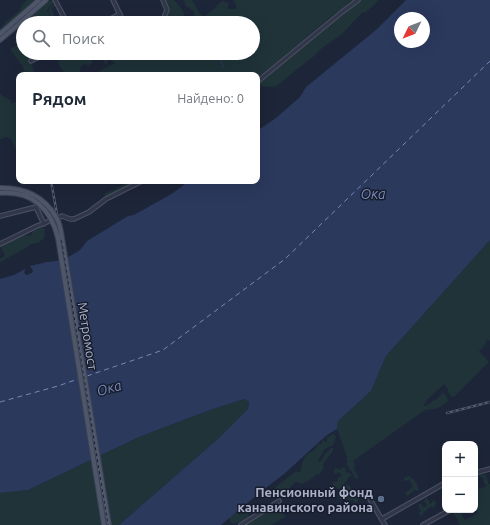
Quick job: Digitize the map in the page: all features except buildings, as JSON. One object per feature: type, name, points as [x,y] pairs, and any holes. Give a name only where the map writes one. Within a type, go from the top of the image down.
[{"type":"main road","points":[[21,16],[39,0]]},
{"type":"main road","points":[[28,16],[46,0]]},
{"type":"main road","points":[[0,34],[16,20]]},
{"type":"main road","points":[[0,40],[16,26]]},
{"type":"main road","name":"Метромост","points":[[0,188],[18,189],[35,196],[50,208],[60,226],[109,525]]},
{"type":"main road","name":"Метромост","points":[[0,193],[14,193],[37,202],[51,218],[55,227],[104,525]]},
{"type":"street","points":[[56,0],[64,16]]},
{"type":"street","points":[[113,0],[120,14],[116,16]]},
{"type":"street","points":[[163,0],[167,10],[164,16]]},
{"type":"street","points":[[260,80],[358,0]]},
{"type":"street","points":[[0,244],[62,216],[74,219],[89,212],[106,199],[136,184]]},
{"type":"street","points":[[0,216],[36,207],[44,224]]},
{"type":"street","points":[[478,472],[490,469]]},
{"type":"street","points":[[382,519],[442,485]]},
{"type":"street","points":[[368,496],[385,525]]},
{"type":"street","points":[[241,525],[279,501]]},
{"type":"street","points":[[424,525],[445,513]]},
{"type":"shaded area","points":[[27,0],[35,0],[0,32],[0,29],[20,10],[22,5]]},
{"type":"shaded area","points":[[52,0],[55,2],[47,11],[50,16],[33,16],[42,7]]},
{"type":"shaded area","points":[[165,0],[174,0],[183,10],[184,16],[167,16],[169,10]]},
{"type":"shaded area","points":[[184,0],[192,0],[202,16],[194,16],[194,12],[186,6]]},
{"type":"shaded area","points":[[233,0],[354,0],[334,14],[260,76],[260,72],[99,72],[115,63],[110,60],[260,60],[260,16],[205,16],[222,1],[228,3],[228,9],[236,9],[236,3]]},
{"type":"shaded area","points":[[360,0],[379,0],[366,12],[362,13],[342,34],[322,48],[275,87],[261,86],[260,82],[320,31]]},
{"type":"shaded area","points":[[54,4],[56,5],[51,9],[54,16],[50,16],[48,11]]},
{"type":"shaded area","points":[[16,46],[16,57],[10,49]]},
{"type":"shaded area","points":[[18,60],[31,60],[34,72],[25,72]]},
{"type":"shaded area","points":[[92,60],[92,63],[88,66],[84,64],[80,68],[80,72],[64,72],[58,63],[60,61]]},
{"type":"shaded area","points":[[103,60],[110,60],[107,61],[107,66]]},
{"type":"shaded area","points":[[0,94],[12,101],[10,102],[13,104],[16,101],[16,149],[11,139],[7,137],[0,139]]},
{"type":"shaded area","points":[[125,184],[132,184],[108,197],[104,194]]},
{"type":"shaded area","points":[[42,227],[45,230],[44,238],[38,243],[31,244],[0,262],[0,259],[5,256],[0,246],[24,235],[30,236],[32,232]]},
{"type":"shaded area","points":[[490,240],[490,340],[485,342],[486,344],[479,351],[489,362],[454,397],[451,396],[444,384],[428,399],[424,405],[425,406],[436,400],[442,393],[445,394],[448,401],[437,408],[425,410],[353,461],[355,465],[354,468],[358,475],[357,479],[354,477],[346,464],[348,461],[346,460],[347,457],[337,429],[338,421],[371,391],[386,356]]},
{"type":"shaded area","points":[[244,399],[249,402],[248,409],[220,437],[119,525],[0,525],[0,493],[28,490],[139,437],[210,410]]},
{"type":"shaded area","points":[[334,434],[336,437],[333,445],[325,449],[318,460],[319,462],[331,448],[333,448],[333,451],[323,464],[324,467],[320,474],[317,474],[301,484],[295,482],[290,487],[290,491],[282,496],[273,494],[272,490],[296,471],[301,471],[303,461],[308,453],[314,451],[323,440],[326,442],[327,437]]},
{"type":"shaded area","points":[[336,468],[340,470],[345,468],[346,472],[351,474],[351,476],[348,477],[347,481],[344,483],[356,491],[359,500],[357,502],[347,499],[341,501],[337,496],[338,494],[342,495],[345,489],[340,489],[333,486],[333,482],[338,481],[338,478],[342,475],[339,472],[336,474],[334,473]]},
{"type":"shaded area","points":[[481,474],[486,475],[490,484],[490,525],[460,525],[455,517],[455,513],[461,513],[465,520],[478,513],[478,489],[487,486],[484,483],[483,478],[479,476]]},
{"type":"shaded area","points":[[408,476],[415,482],[419,490],[414,490],[408,496],[406,495],[406,492],[413,487],[409,479],[404,481],[404,478]]},
{"type":"shaded area","points":[[426,498],[431,504],[434,500],[436,502],[435,506],[427,509],[423,512],[423,515],[420,516],[419,513],[421,511],[418,506],[421,504],[423,507],[426,507],[427,505],[424,501]]},
{"type":"shaded area","points":[[276,504],[279,505],[285,517],[271,525],[245,525],[246,523]]},
{"type":"shaded area","points":[[247,512],[250,518],[239,523],[231,523],[229,518],[235,513],[241,514]]},
{"type":"water","name":"Ока","points":[[406,0],[490,0],[490,240],[386,356],[371,391],[338,421],[337,429],[327,435],[284,474],[221,525],[119,525],[220,437],[248,409],[249,402],[244,399],[210,410],[139,437],[28,490],[0,493],[0,279],[14,275],[25,269],[24,272],[26,275],[32,273],[33,271],[30,266],[57,261],[70,256],[80,250],[87,241],[128,216],[134,215],[173,193],[185,184],[260,184],[260,129],[276,118],[300,97],[306,87],[376,30],[394,12]]},
{"type":"waterway","points":[[220,60],[224,68]]},
{"type":"ferry route","points":[[87,376],[163,350],[285,259],[490,61]]},
{"type":"ferry route","points":[[0,402],[78,379]]},
{"type":"railway","points":[[52,184],[108,525]]},
{"type":"railway","points":[[447,413],[490,402]]},
{"type":"place","name":"Пенсионный фонд канавинского района","points":[[381,499]]}]
